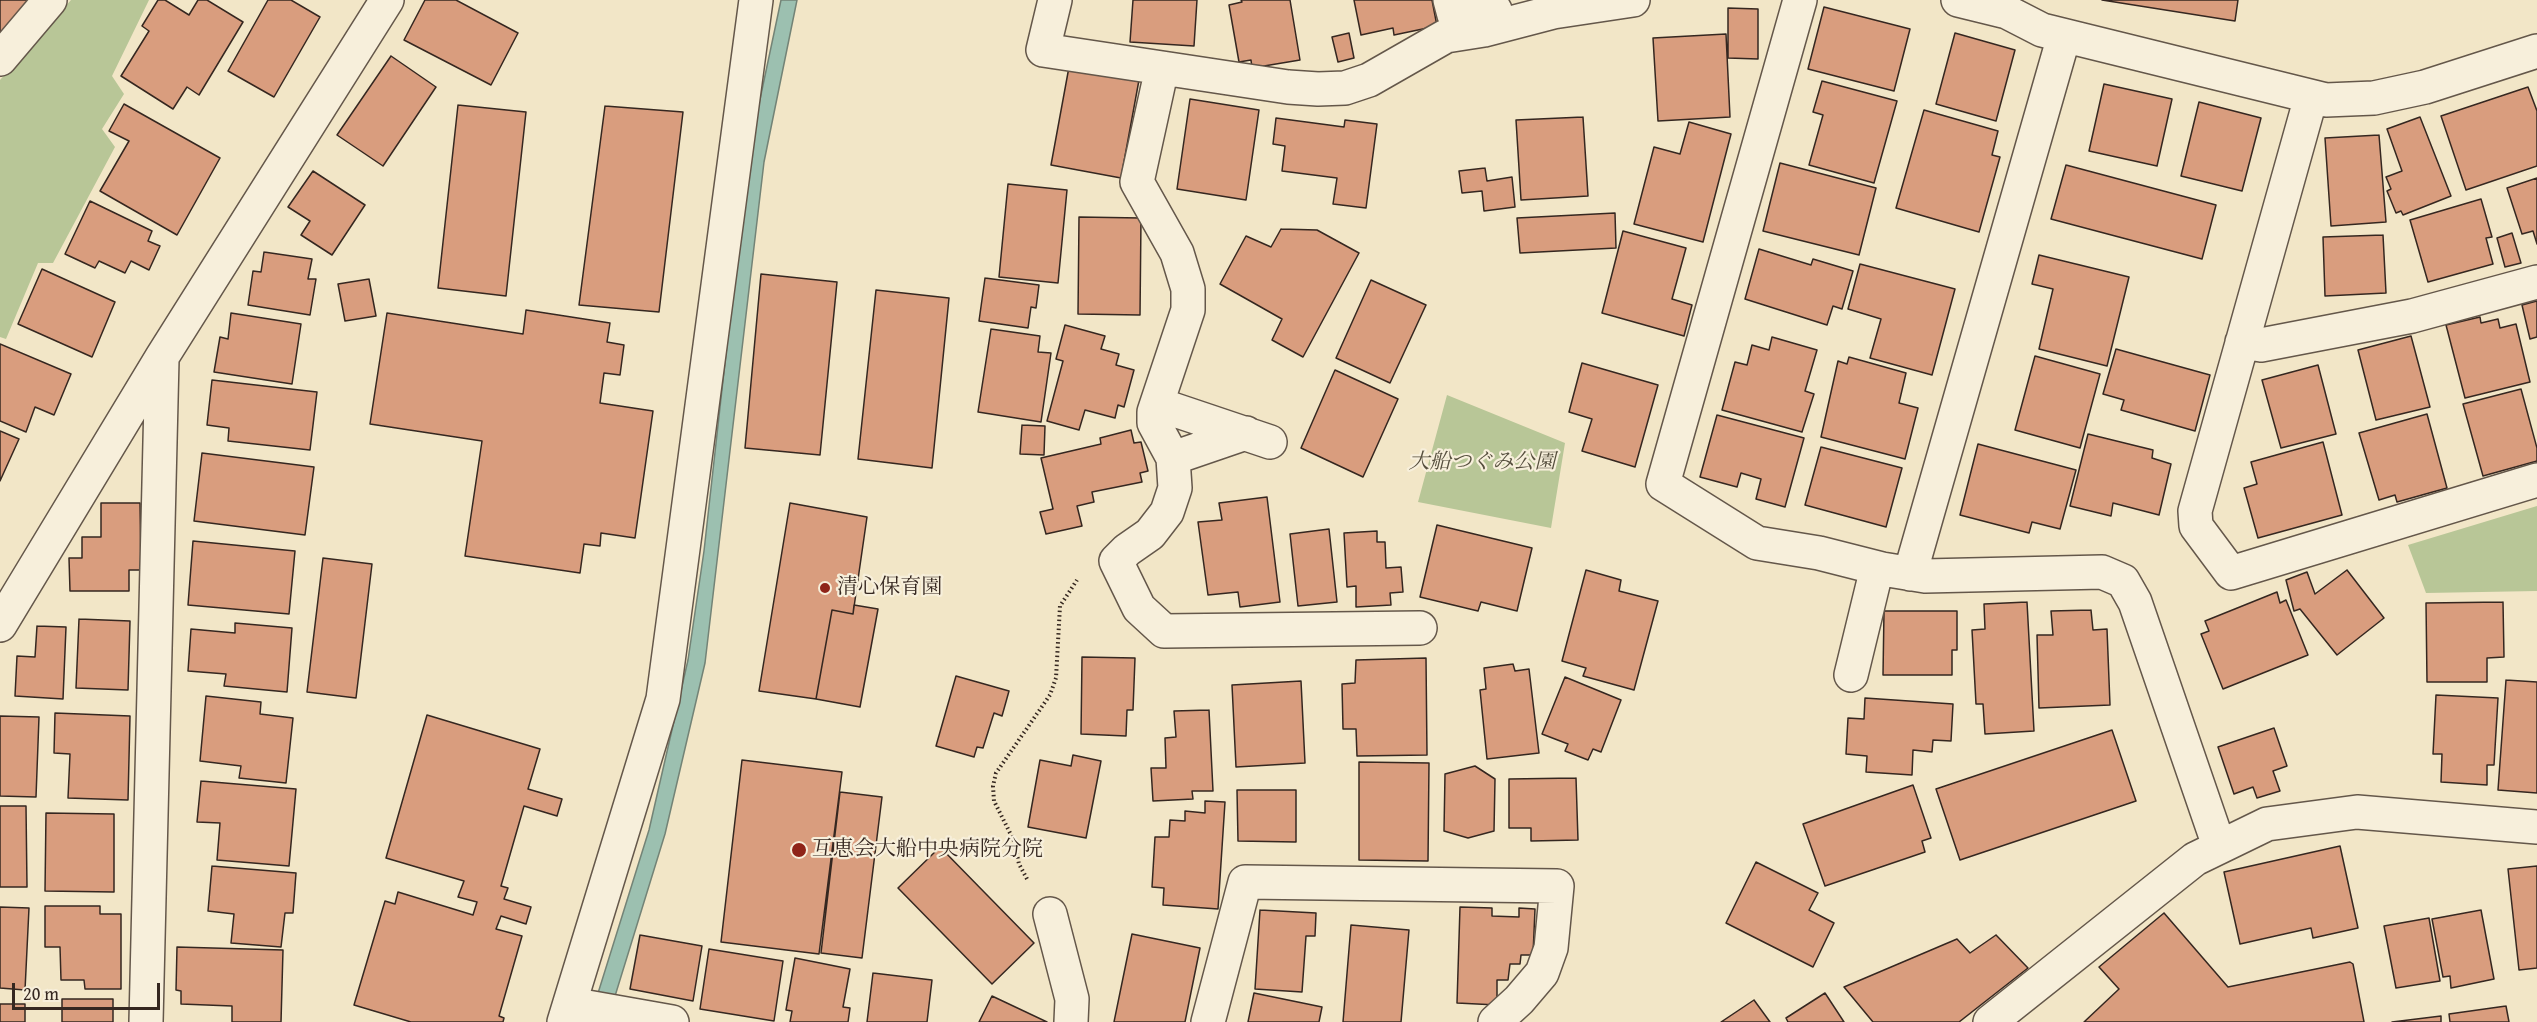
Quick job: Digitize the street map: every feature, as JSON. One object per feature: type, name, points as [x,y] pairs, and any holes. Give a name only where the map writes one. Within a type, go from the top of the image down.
[{"type":"street","points":[[0,59],[50,0]]},
{"type":"street","points":[[0,625],[162,357],[387,0]]},
{"type":"street","points":[[672,1022],[567,1013],[663,699],[756,0]]},
{"type":"street","points":[[1055,0],[1043,50],[1288,87],[1345,88],[1369,80],[1446,36],[1484,30],[1556,4]]},
{"type":"street","points":[[1450,0],[1454,15],[1462,17],[1556,4],[1633,0]]},
{"type":"street","points":[[1800,0],[1663,484],[1757,543],[1819,553],[1877,568],[1925,576],[2102,572],[2123,581],[2134,602],[2219,846]]},
{"type":"street","points":[[1958,0],[2007,12],[2042,30],[2064,36],[2326,100],[2374,98],[2425,87],[2537,51]]},
{"type":"street","points":[[1910,574],[2064,36]]},
{"type":"street","points":[[1162,68],[1137,182],[1177,253],[1188,289],[1188,310],[1157,404],[1155,423],[1173,458],[1175,488],[1167,512],[1149,534],[1126,550],[1116,561],[1139,608],[1164,631],[1420,628]]},
{"type":"street","points":[[2311,97],[2195,512],[2196,526],[2231,573],[2537,480]]},
{"type":"street","points":[[2242,342],[2261,345],[2412,316],[2537,282]]},
{"type":"street","points":[[146,1022],[162,357]]},
{"type":"street","points":[[1157,404],[1258,438],[1173,458]]},
{"type":"street","points":[[1851,675],[1877,568]]},
{"type":"street","points":[[1990,1022],[2195,859],[2266,824],[2358,812],[2537,827]]},
{"type":"street","points":[[1208,1022],[1245,882],[1557,886],[1551,948],[1542,974],[1520,1000],[1495,1022]]},
{"type":"street","points":[[1050,914],[1072,999],[1071,1022]]},
{"type":"path","points":[[1050,914],[1030,886],[1019,864],[1014,841],[994,801],[993,786],[996,773],[1050,694],[1056,678],[1060,606],[1077,580],[1079,569]]},
{"type":"green space","points":[[71,0],[149,0],[112,76],[124,94],[102,129],[115,147],[53,263],[38,263],[6,339],[0,337],[0,80]]},
{"type":"green space","name":"大船つぐみ公園","points":[[1447,395],[1565,443],[1551,528],[1418,502]]},
{"type":"green space","points":[[2537,506],[2537,591],[2426,593],[2408,545]]},
{"type":"shaded area","points":[[781,0],[797,0],[764,162],[705,663],[665,834],[607,1022],[589,1022],[649,830],[688,660],[704,551],[748,156]]},
{"type":"building","points":[[0,0],[37,0],[0,33]]},
{"type":"building","points":[[158,0],[165,0],[189,15],[198,0],[207,0],[243,22],[199,95],[187,87],[173,109],[121,76],[149,31],[142,26]]},
{"type":"building","points":[[268,0],[291,0],[320,17],[274,97],[228,71]]},
{"type":"building","points":[[425,0],[456,0],[518,33],[491,85],[404,40]]},
{"type":"building","points":[[1133,0],[1197,0],[1194,46],[1130,42]]},
{"type":"building","points":[[1241,0],[1290,0],[1300,60],[1252,68],[1251,60],[1239,62],[1229,5],[1242,2]]},
{"type":"building","points":[[1354,0],[1432,0],[1437,26],[1394,35],[1393,28],[1361,35]]},
{"type":"building","points":[[2102,0],[2238,0],[2235,21]]},
{"type":"building","points":[[1824,7],[1910,29],[1894,91],[1808,69]]},
{"type":"building","points":[[1728,8],[1758,9],[1758,59],[1728,58]]},
{"type":"building","points":[[1349,33],[1354,58],[1338,62],[1332,37]]},
{"type":"building","points":[[1955,33],[2015,50],[1996,121],[1936,104]]},
{"type":"building","points":[[1726,34],[1730,117],[1658,121],[1653,38]]},
{"type":"building","points":[[391,56],[436,87],[383,166],[337,135]]},
{"type":"building","points":[[1069,67],[1139,80],[1121,178],[1051,165]]},
{"type":"building","points":[[1822,81],[1897,101],[1874,183],[1809,165],[1823,115],[1813,112]]},
{"type":"building","points":[[2104,84],[2172,99],[2157,166],[2089,151]]},
{"type":"building","points":[[2528,87],[2537,111],[2537,166],[2466,190],[2441,116]]},
{"type":"building","points":[[1190,99],[1259,110],[1246,200],[1177,189]]},
{"type":"building","points":[[2199,102],[2261,118],[2242,191],[2181,176]]},
{"type":"building","points":[[124,104],[220,158],[177,235],[100,191],[129,141],[109,131]]},
{"type":"building","points":[[458,105],[526,112],[506,296],[438,288]]},
{"type":"building","points":[[605,106],[683,112],[659,312],[579,305]]},
{"type":"building","points":[[1924,110],[1998,131],[1992,155],[2000,157],[1979,232],[1896,208]]},
{"type":"building","points":[[1583,117],[1588,196],[1521,200],[1516,120]]},
{"type":"building","points":[[2420,117],[2451,196],[2403,215],[2401,211],[2396,213],[2387,191],[2391,189],[2386,177],[2402,171],[2387,129]]},
{"type":"building","points":[[1276,118],[1344,127],[1345,120],[1377,124],[1366,208],[1333,204],[1337,178],[1282,171],[1285,146],[1273,144]]},
{"type":"building","points":[[1689,122],[1731,134],[1703,242],[1634,224],[1654,147],[1680,154]]},
{"type":"building","points":[[2379,135],[2386,222],[2331,226],[2325,138]]},
{"type":"building","points":[[1780,163],[1876,188],[1859,255],[1763,231]]},
{"type":"building","points":[[2066,165],[2216,205],[2202,259],[2051,219]]},
{"type":"building","points":[[1485,168],[1487,181],[1512,177],[1515,207],[1484,211],[1482,191],[1462,193],[1459,171]]},
{"type":"building","points":[[313,171],[365,205],[332,255],[301,235],[310,221],[288,207]]},
{"type":"building","points":[[2537,178],[2537,244],[2533,231],[2522,234],[2507,188]]},
{"type":"building","points":[[1008,184],[1067,190],[1058,283],[999,277]]},
{"type":"building","points":[[2481,199],[2492,237],[2486,238],[2493,264],[2428,282],[2410,220]]},
{"type":"building","points":[[90,201],[152,231],[148,241],[160,246],[149,270],[131,261],[125,273],[99,261],[95,268],[65,254]]},
{"type":"building","points":[[1615,213],[1616,248],[1520,253],[1517,218]]},
{"type":"building","points":[[1079,217],[1141,218],[1140,315],[1078,314]]},
{"type":"building","points":[[1281,229],[1317,230],[1359,253],[1303,357],[1272,340],[1282,319],[1220,284],[1246,236],[1271,247]]},
{"type":"building","points":[[1623,231],[1686,248],[1672,299],[1692,305],[1684,336],[1602,313]]},
{"type":"building","points":[[2512,233],[2521,263],[2505,267],[2497,238]]},
{"type":"building","points":[[2383,235],[2386,293],[2325,296],[2323,237]]},
{"type":"building","points":[[1759,249],[1811,265],[1813,259],[1853,271],[1842,309],[1833,306],[1827,325],[1745,299]]},
{"type":"building","points":[[264,252],[312,259],[308,279],[316,279],[310,315],[248,305],[253,271],[261,272]]},
{"type":"building","points":[[2039,255],[2129,277],[2107,366],[2039,349],[2053,289],[2032,284]]},
{"type":"building","points":[[1860,264],[1955,289],[1932,375],[1870,358],[1881,319],[1848,309]]},
{"type":"building","points":[[42,269],[115,302],[92,357],[18,324]]},
{"type":"building","points":[[761,274],[837,282],[820,455],[745,448]]},
{"type":"building","points":[[985,278],[1039,285],[1036,308],[1031,307],[1028,328],[979,321]]},
{"type":"building","points":[[369,279],[376,316],[345,321],[338,284]]},
{"type":"building","points":[[1371,280],[1426,305],[1390,383],[1336,358]]},
{"type":"building","points":[[876,290],[949,298],[932,468],[858,459]]},
{"type":"building","points":[[2537,301],[2537,337],[2530,339],[2522,305]]},
{"type":"building","points":[[526,310],[610,323],[607,342],[624,345],[620,375],[604,373],[600,403],[653,411],[635,538],[601,533],[600,546],[584,544],[580,573],[465,556],[482,441],[370,424],[387,313],[523,334]]},
{"type":"building","points":[[231,313],[301,324],[292,384],[214,372],[220,337],[228,339]]},
{"type":"building","points":[[2480,317],[2481,323],[2498,319],[2500,328],[2516,324],[2530,382],[2465,398],[2446,325]]},
{"type":"building","points":[[1065,325],[1105,336],[1101,349],[1119,354],[1116,365],[1134,370],[1124,407],[1118,405],[1115,418],[1085,410],[1079,430],[1047,421],[1063,361],[1056,359]]},
{"type":"building","points":[[991,329],[1040,336],[1038,352],[1051,353],[1041,422],[978,412]]},
{"type":"building","points":[[2411,336],[2430,407],[2376,420],[2358,350]]},
{"type":"building","points":[[1772,337],[1817,350],[1805,391],[1814,394],[1802,432],[1722,410],[1735,362],[1747,365],[1752,345],[1769,350]]},
{"type":"building","points":[[0,344],[71,374],[54,415],[35,407],[26,432],[0,421]]},
{"type":"building","points":[[2116,349],[2210,375],[2195,431],[2121,410],[2124,400],[2103,394]]},
{"type":"building","points":[[2035,356],[2100,374],[2080,448],[2015,430]]},
{"type":"building","points":[[1849,357],[1906,373],[1899,403],[1918,408],[1905,459],[1821,437],[1838,361],[1847,364]]},
{"type":"building","points":[[1582,363],[1658,385],[1635,467],[1582,451],[1592,419],[1569,412]]},
{"type":"building","points":[[2318,365],[2336,434],[2281,448],[2262,380]]},
{"type":"building","points":[[1335,370],[1398,399],[1363,477],[1301,448]]},
{"type":"building","points":[[212,380],[317,392],[310,450],[228,441],[229,428],[207,425]]},
{"type":"building","points":[[2521,389],[2537,448],[2537,461],[2483,476],[2463,404]]},
{"type":"building","points":[[2427,414],[2447,488],[2397,502],[2395,495],[2379,500],[2359,433]]},
{"type":"building","points":[[1717,415],[1804,438],[1785,507],[1756,499],[1761,479],[1741,473],[1737,487],[1700,477]]},
{"type":"building","points":[[1022,425],[1045,426],[1044,455],[1020,454]]},
{"type":"building","points":[[1131,430],[1134,443],[1141,442],[1148,471],[1140,473],[1142,482],[1092,492],[1094,502],[1077,506],[1082,526],[1046,534],[1040,512],[1053,509],[1041,458],[1101,444],[1100,438]]},
{"type":"building","points":[[0,431],[19,439],[0,481]]},
{"type":"building","points":[[2088,434],[2153,450],[2152,458],[2171,464],[2159,515],[2113,503],[2111,516],[2070,506]]},
{"type":"building","points":[[2323,442],[2342,515],[2258,538],[2244,488],[2257,484],[2251,462]]},
{"type":"building","points":[[1978,444],[2076,470],[2060,529],[2032,522],[2029,533],[1960,515]]},
{"type":"building","points":[[1821,447],[1902,468],[1886,527],[1805,505]]},
{"type":"building","points":[[202,453],[314,467],[305,535],[194,521]]},
{"type":"building","points":[[1267,497],[1280,602],[1240,607],[1238,592],[1208,595],[1198,522],[1222,520],[1219,503]]},
{"type":"building","points":[[101,503],[140,503],[141,570],[129,570],[129,591],[70,591],[69,558],[82,558],[82,537],[101,537]]},
{"type":"building","points":[[790,503],[867,517],[853,614],[832,610],[816,699],[759,691]]},
{"type":"building","points":[[1437,525],[1532,548],[1517,611],[1481,602],[1478,611],[1420,597]]},
{"type":"building","points":[[1329,529],[1337,602],[1298,606],[1290,534]]},
{"type":"building","points":[[1377,531],[1377,542],[1385,542],[1386,568],[1401,567],[1403,592],[1390,593],[1391,605],[1356,607],[1356,586],[1347,587],[1344,533]]},
{"type":"building","points":[[193,541],[295,551],[289,614],[188,605]]},
{"type":"building","points":[[323,558],[372,564],[356,698],[307,692]]},
{"type":"building","points":[[1586,570],[1621,580],[1619,591],[1658,601],[1634,690],[1583,676],[1586,668],[1562,661]]},
{"type":"building","points":[[2347,570],[2384,618],[2337,655],[2300,609],[2294,611],[2286,580],[2307,572],[2315,594]]},
{"type":"building","points":[[2277,592],[2280,603],[2286,600],[2308,655],[2223,689],[2201,634],[2209,631],[2205,621]]},
{"type":"building","points":[[2027,602],[2034,731],[1985,734],[1983,704],[1976,704],[1972,630],[1985,629],[1984,604]]},
{"type":"building","points":[[2503,602],[2504,657],[2487,658],[2487,682],[2427,682],[2426,603]]},
{"type":"building","points":[[854,605],[878,609],[860,707],[816,699],[832,610],[853,614]]},
{"type":"building","points":[[2091,610],[2093,630],[2107,629],[2110,705],[2039,708],[2037,635],[2053,635],[2051,611]]},
{"type":"building","points":[[1884,611],[1957,611],[1957,650],[1952,650],[1952,675],[1883,675]]},
{"type":"building","points":[[79,619],[130,621],[128,690],[76,688]]},
{"type":"building","points":[[235,623],[292,628],[287,692],[224,686],[226,674],[188,671],[191,629],[235,633]]},
{"type":"building","points":[[37,626],[66,627],[63,699],[15,696],[17,656],[35,657]]},
{"type":"building","points":[[1082,657],[1135,658],[1133,710],[1127,710],[1126,736],[1081,734]]},
{"type":"building","points":[[1426,658],[1427,755],[1357,756],[1356,729],[1343,729],[1342,684],[1355,683],[1356,660]]},
{"type":"building","points":[[1513,664],[1515,671],[1529,669],[1539,753],[1487,759],[1480,690],[1486,689],[1484,668]]},
{"type":"building","points":[[956,676],[1009,691],[1002,716],[994,713],[983,748],[977,747],[974,757],[936,746]]},
{"type":"building","points":[[1565,677],[1621,700],[1601,752],[1593,749],[1588,760],[1565,751],[1568,744],[1542,734]]},
{"type":"building","points":[[2506,680],[2537,682],[2537,793],[2498,790]]},
{"type":"building","points":[[1301,681],[1305,763],[1236,767],[1232,685]]},
{"type":"building","points":[[2436,695],[2498,698],[2494,765],[2487,765],[2487,785],[2441,782],[2442,754],[2433,754]]},
{"type":"building","points":[[206,696],[261,702],[260,714],[293,718],[286,783],[239,778],[241,766],[200,761]]},
{"type":"building","points":[[1865,698],[1953,704],[1951,741],[1933,740],[1932,752],[1913,750],[1912,775],[1866,772],[1867,756],[1846,754],[1848,718],[1864,719]]},
{"type":"building","points":[[1209,710],[1213,791],[1192,791],[1193,799],[1153,801],[1151,768],[1166,768],[1165,738],[1176,737],[1174,711]]},
{"type":"building","points":[[55,713],[130,716],[128,800],[68,798],[70,754],[54,753]]},
{"type":"building","points":[[427,715],[540,749],[528,789],[562,799],[557,816],[524,806],[501,886],[508,888],[504,899],[531,907],[526,924],[501,916],[496,929],[522,936],[499,1016],[504,1018],[503,1022],[411,1022],[354,1005],[385,901],[395,904],[398,892],[473,915],[477,902],[458,897],[464,881],[386,858]]},
{"type":"building","points":[[0,716],[39,717],[36,797],[0,796]]},
{"type":"building","points":[[2274,728],[2287,766],[2273,771],[2280,791],[2257,798],[2253,787],[2234,794],[2218,747]]},
{"type":"building","points":[[2112,730],[2136,801],[1960,860],[1936,789]]},
{"type":"building","points":[[1073,755],[1101,761],[1086,838],[1028,827],[1040,760],[1071,766]]},
{"type":"building","points":[[742,760],[842,772],[819,954],[721,942]]},
{"type":"building","points":[[1359,762],[1429,763],[1428,861],[1359,860]]},
{"type":"building","points":[[1475,766],[1495,779],[1494,831],[1468,838],[1444,831],[1445,774]]},
{"type":"building","points":[[1576,778],[1578,840],[1531,841],[1531,828],[1509,828],[1509,779]]},
{"type":"building","points":[[201,781],[296,789],[289,866],[217,860],[220,823],[197,822]]},
{"type":"building","points":[[1913,785],[1931,838],[1922,841],[1925,852],[1825,886],[1803,824]]},
{"type":"building","points":[[1237,790],[1296,790],[1296,842],[1238,841]]},
{"type":"building","points":[[840,792],[882,797],[862,958],[821,953]]},
{"type":"building","points":[[1205,801],[1225,802],[1218,909],[1163,905],[1164,888],[1152,887],[1155,837],[1169,837],[1170,820],[1185,821],[1185,811],[1205,813]]},
{"type":"building","points":[[0,806],[26,806],[27,887],[0,887]]},
{"type":"building","points":[[46,813],[114,814],[114,892],[45,891]]},
{"type":"building","points":[[2340,846],[2358,928],[2313,938],[2311,928],[2240,944],[2224,872]]},
{"type":"building","points":[[940,847],[1034,943],[992,984],[898,888]]},
{"type":"building","points":[[1756,862],[1818,893],[1809,910],[1834,923],[1813,967],[1726,923]]},
{"type":"building","points":[[212,866],[296,873],[293,913],[285,913],[281,947],[231,943],[234,914],[208,911]]},
{"type":"building","points":[[2537,866],[2537,968],[2519,970],[2508,869]]},
{"type":"building","points":[[45,906],[100,906],[100,914],[121,914],[121,989],[85,989],[84,980],[61,980],[60,947],[45,947]]},
{"type":"building","points":[[0,907],[29,908],[25,990],[0,988]]},
{"type":"building","points":[[1460,907],[1492,908],[1492,916],[1519,917],[1519,908],[1535,909],[1533,955],[1521,955],[1520,964],[1510,964],[1508,980],[1497,980],[1497,1005],[1457,1003]]},
{"type":"building","points":[[1260,910],[1316,913],[1315,936],[1306,936],[1302,992],[1255,989]]},
{"type":"building","points":[[2481,910],[2494,979],[2451,988],[2450,976],[2443,977],[2432,919]]},
{"type":"building","points":[[2164,913],[2228,987],[2350,962],[2353,964],[2364,1022],[2084,1022],[2119,989],[2099,967]]},
{"type":"building","points":[[2429,918],[2440,981],[2396,988],[2384,926]]},
{"type":"building","points":[[1351,925],[1409,930],[1401,1022],[1343,1022]]},
{"type":"building","points":[[1132,934],[1200,948],[1185,1022],[1114,1022]]},
{"type":"building","points":[[640,935],[702,946],[693,1001],[630,989]]},
{"type":"building","points":[[1996,935],[2028,968],[1959,1022],[1873,1022],[1844,987],[1957,939],[1970,953]]},
{"type":"building","points":[[177,947],[283,950],[281,1022],[232,1022],[232,1006],[181,1004],[181,991],[176,990]]},
{"type":"building","points":[[709,949],[783,961],[774,1021],[700,1009]]},
{"type":"building","points":[[795,958],[850,969],[843,1007],[850,1008],[848,1022],[790,1022],[792,1011],[786,1010]]},
{"type":"building","points":[[873,973],[932,980],[927,1022],[867,1022]]},
{"type":"building","points":[[1254,993],[1322,1007],[1319,1022],[1248,1022]]},
{"type":"building","points":[[1825,993],[1844,1022],[1788,1022],[1786,1018]]},
{"type":"building","points":[[992,996],[1047,1022],[979,1022]]},
{"type":"building","points":[[62,999],[113,999],[113,1022],[62,1022]]},
{"type":"building","points":[[1754,1000],[1770,1022],[1721,1022]]},
{"type":"building","points":[[0,1004],[25,1004],[25,1022],[0,1022]]},
{"type":"building","points":[[2506,1006],[2509,1022],[2450,1022],[2449,1014]]},
{"type":"building","points":[[2441,1016],[2441,1022],[2392,1022]]},
{"type":"place","name":"清心保育園","points":[[825,588]]},
{"type":"place","name":"互恵会大船中央病院分院","points":[[799,850]]}]
